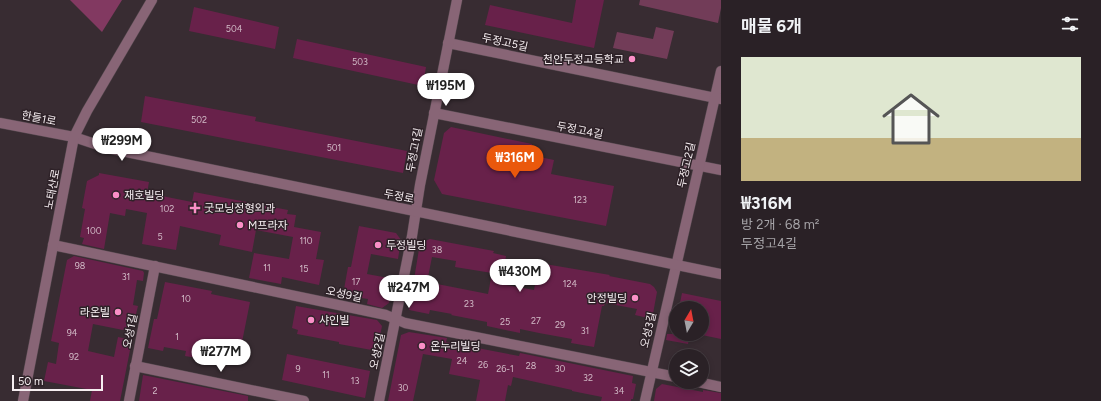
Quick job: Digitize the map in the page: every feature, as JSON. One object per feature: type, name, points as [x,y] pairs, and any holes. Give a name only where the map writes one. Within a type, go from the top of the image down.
[{"type":"street","name":"노태산로","points":[[23,401],[74,138],[87,111],[152,0]]},
{"type":"street","name":"두정고1길","points":[[416,212],[457,0]]},
{"type":"street","name":"두정고5길","points":[[448,42],[718,98]]},
{"type":"street","name":"두정고2길","points":[[677,265],[698,165],[718,98],[721,71]]},
{"type":"street","name":"두정고4길","points":[[434,113],[721,170]]},
{"type":"street","name":"한들1로","points":[[0,123],[74,138]]},
{"type":"street","name":"두정로","points":[[74,138],[107,148],[721,274]]},
{"type":"street","name":"오성2길","points":[[378,401],[396,320],[416,212]]},
{"type":"street","name":"오성9길","points":[[53,245],[386,315],[404,323],[669,376]]},
{"type":"street","name":"오성3길","points":[[645,401],[671,285],[677,265]]},
{"type":"street","name":"오성1길","points":[[129,401],[155,266]]},
{"type":"street","points":[[135,366],[304,401]]},
{"type":"street","points":[[709,384],[721,387]]},
{"type":"shaded area","points":[[70,0],[122,0],[102,32]]},
{"type":"shaded area","points":[[640,0],[721,0],[721,8],[718,23],[639,5]]},
{"type":"shaded area","points":[[656,27],[674,31],[667,59],[613,48],[617,32],[653,39]]},
{"type":"building","points":[[576,0],[604,0],[594,48],[485,25],[490,5],[572,23]]},
{"type":"building","points":[[194,7],[279,27],[275,49],[189,31]]},
{"type":"building","points":[[297,39],[426,67],[423,86],[293,58]]},
{"type":"building","points":[[145,96],[256,117],[255,121],[407,151],[403,173],[141,122]]},
{"type":"building","points":[[451,127],[532,144],[530,155],[554,160],[551,174],[614,186],[606,226],[442,194],[434,180],[444,133]]},
{"type":"building","points":[[99,173],[149,182],[147,193],[192,202],[194,192],[288,210],[287,214],[296,215],[294,227],[321,232],[316,259],[324,260],[319,285],[282,277],[281,284],[249,278],[254,253],[289,259],[293,237],[256,230],[252,252],[219,245],[221,235],[180,226],[176,250],[142,244],[147,213],[126,209],[125,216],[110,213],[104,249],[82,244],[84,238],[80,237],[85,209],[82,208],[87,181],[99,175]]},
{"type":"building","points":[[359,226],[396,233],[401,240],[398,259],[371,254],[367,274],[394,279],[389,303],[382,308],[367,304],[368,299],[343,295],[348,267],[351,267]]},
{"type":"building","points":[[430,239],[494,251],[493,253],[506,256],[501,284],[534,290],[539,263],[610,275],[609,276],[650,284],[657,292],[652,319],[635,315],[637,309],[605,303],[604,306],[602,306],[594,347],[571,343],[572,339],[520,329],[520,333],[487,326],[487,322],[451,315],[452,314],[430,310],[429,314],[409,310],[420,243]],"holes":[[[432,257],[456,261],[455,267],[492,273],[488,294],[427,282]]]},
{"type":"building","points":[[74,256],[143,271],[144,273],[143,281],[137,280],[133,305],[138,306],[135,318],[131,317],[128,331],[93,324],[88,351],[114,357],[118,337],[132,340],[120,401],[90,401],[92,390],[44,381],[48,362],[56,364],[59,343],[51,341],[67,260]]},
{"type":"building","points":[[165,282],[212,291],[211,294],[250,302],[238,362],[215,358],[214,364],[202,362],[203,359],[185,356],[186,351],[164,347],[163,351],[148,348],[154,319],[157,319]]},
{"type":"building","points":[[682,293],[721,301],[721,339],[709,336],[709,301],[680,301]]},
{"type":"building","points":[[296,306],[377,320],[382,326],[377,351],[297,334],[298,330],[292,328]]},
{"type":"building","points":[[409,332],[447,338],[446,342],[519,356],[520,353],[633,376],[632,383],[636,384],[633,399],[631,399],[631,401],[601,401],[602,397],[513,377],[511,386],[508,385],[505,401],[476,401],[480,380],[449,374],[452,359],[423,354],[413,401],[388,401],[401,335]]},
{"type":"building","points":[[667,334],[669,334],[669,341],[666,340]]},
{"type":"building","points":[[672,341],[689,341],[688,344]]},
{"type":"building","points":[[287,354],[370,371],[365,398],[282,380]]},
{"type":"building","points":[[143,375],[248,396],[248,401],[139,401]]},
{"type":"building","points":[[662,384],[669,385],[669,389],[688,389],[703,392],[703,390],[721,393],[721,401],[654,401],[656,389]]},
{"type":"place","name":"천안두정고등학교","points":[[632,59]]},
{"type":"place","name":"재호빌딩","points":[[116,195]]},
{"type":"place","name":"굿모닝정형외과","points":[[195,208]]},
{"type":"place","name":"M프라자","points":[[240,225]]},
{"type":"place","name":"두정빌딩","points":[[378,245]]},
{"type":"place","name":"안정빌딩","points":[[635,298]]},
{"type":"place","name":"라온빌","points":[[118,312]]},
{"type":"place","name":"샤인빌","points":[[311,320]]},
{"type":"place","name":"온누리빌딩","points":[[422,346]]}]
